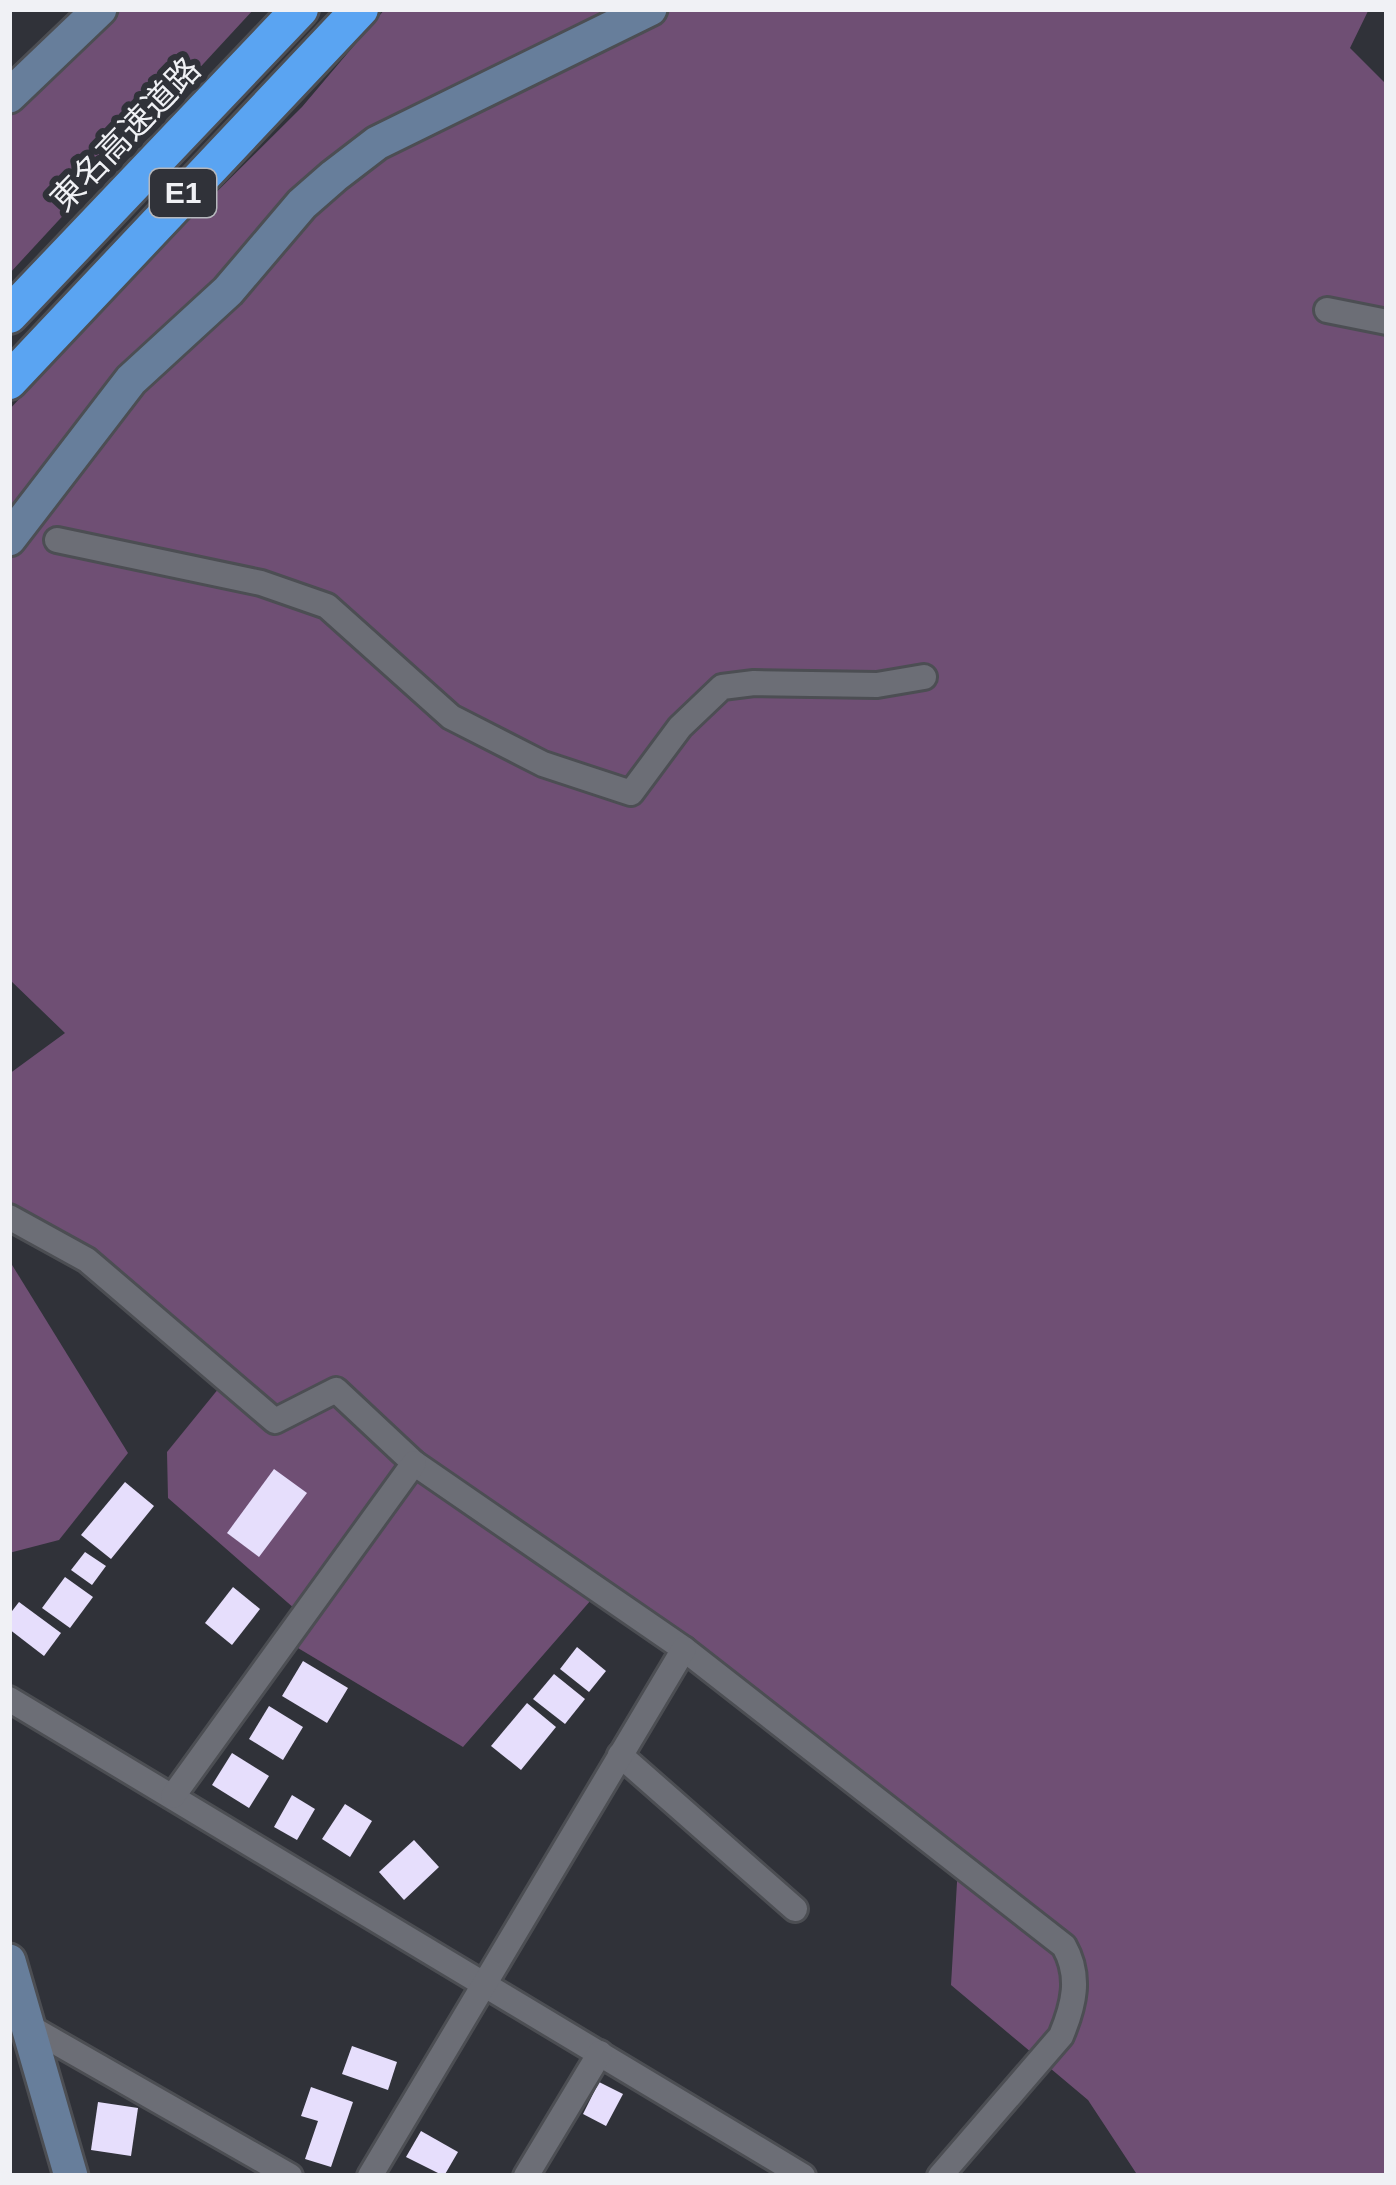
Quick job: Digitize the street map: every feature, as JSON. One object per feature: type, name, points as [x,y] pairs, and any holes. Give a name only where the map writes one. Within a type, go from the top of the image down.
[{"type":"highway","name":"東名高速道路","points":[[9,315],[300,9]]},
{"type":"highway","name":"E1","points":[[9,381],[359,9]]},
{"type":"street","points":[[9,96],[100,9]]},
{"type":"street","points":[[9,539],[131,380],[228,291],[302,203],[334,176],[377,143],[650,9]]},
{"type":"street","points":[[1327,310],[1387,322]]},
{"type":"street","points":[[58,540],[261,584],[327,606],[452,716],[544,764],[631,793],[680,727],[722,687],[877,685],[924,677]]},
{"type":"street","points":[[9,1217],[87,1260],[275,1421],[335,1390],[414,1463],[684,1649],[1064,1946],[1076,1966],[1072,2008],[1061,2036],[940,2176]]},
{"type":"street","points":[[173,1796],[414,1463]]},
{"type":"street","points":[[370,2176],[684,1649]]},
{"type":"street","points":[[9,1699],[803,2176]]},
{"type":"street","points":[[620,1755],[795,1909]]},
{"type":"street","points":[[9,1961],[70,2176]]},
{"type":"street","points":[[26,2025],[290,2176]]},
{"type":"street","points":[[526,2176],[600,2053]]},
{"type":"shaded area","points":[[92,9],[254,9],[9,274],[9,81]]},
{"type":"shaded area","points":[[385,9],[1369,9],[1350,48],[1387,85],[1387,2176],[1138,2176],[1088,2100],[951,1985],[959,1848],[854,1782],[598,1592],[463,1747],[293,1645],[303,1616],[168,1498],[167,1452],[219,1388],[275,1421],[9,1213],[9,1074],[65,1033],[9,979],[9,410],[130,278],[302,107]]},
{"type":"shaded area","points":[[9,1260],[128,1453],[59,1540],[9,1553]]},
{"type":"building","points":[[274,1469],[307,1493],[259,1557],[227,1533]]},
{"type":"building","points":[[125,1482],[154,1506],[111,1559],[81,1535]]},
{"type":"building","points":[[85,1552],[106,1566],[92,1585],[71,1570]]},
{"type":"building","points":[[65,1577],[93,1597],[70,1628],[42,1608]]},
{"type":"building","points":[[233,1587],[260,1609],[232,1645],[205,1623]]},
{"type":"building","points":[[19,1602],[61,1633],[44,1656],[9,1629],[9,1615]]},
{"type":"building","points":[[577,1647],[606,1671],[589,1692],[560,1669]]},
{"type":"building","points":[[303,1661],[348,1688],[327,1723],[282,1696]]},
{"type":"building","points":[[554,1674],[585,1699],[565,1724],[533,1699]]},
{"type":"building","points":[[527,1703],[556,1727],[521,1770],[491,1746]]},
{"type":"building","points":[[269,1706],[303,1727],[283,1760],[249,1739]]},
{"type":"building","points":[[232,1753],[269,1776],[249,1808],[212,1785]]},
{"type":"building","points":[[292,1795],[315,1809],[297,1840],[274,1827]]},
{"type":"building","points":[[345,1804],[372,1821],[350,1857],[322,1839]]},
{"type":"building","points":[[414,1840],[439,1867],[404,1900],[379,1872]]},
{"type":"building","points":[[352,2046],[397,2062],[388,2090],[342,2074]]},
{"type":"building","points":[[599,2082],[623,2094],[606,2126],[583,2114]]},
{"type":"building","points":[[311,2087],[353,2102],[331,2167],[305,2159],[318,2121],[301,2116]]},
{"type":"building","points":[[98,2102],[138,2108],[131,2156],[91,2150]]},
{"type":"building","points":[[421,2131],[458,2152],[444,2176],[406,2157]]}]
